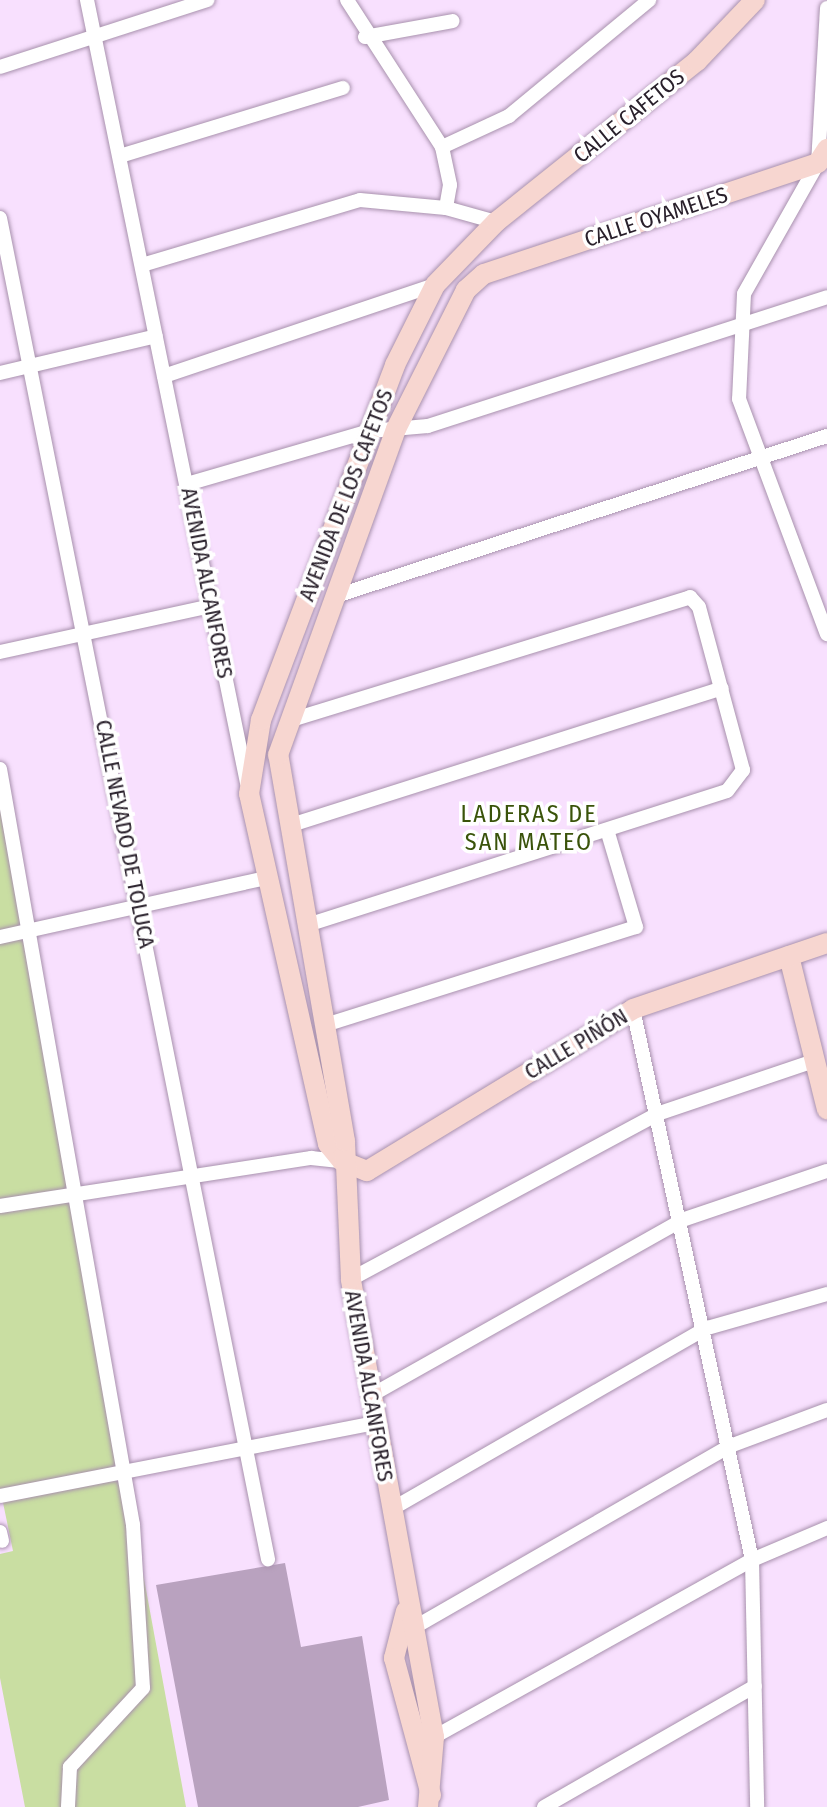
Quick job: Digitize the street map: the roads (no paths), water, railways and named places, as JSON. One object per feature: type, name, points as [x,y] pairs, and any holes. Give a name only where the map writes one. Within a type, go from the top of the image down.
[{"type":"street","name":"AVENIDA ALCANFORES","points":[[87,0],[266,878],[328,1144],[342,1161]]},
{"type":"street","points":[[0,67],[95,40],[207,0]]},
{"type":"street","points":[[347,0],[365,37],[442,147],[450,185],[446,208]]},
{"type":"street","points":[[442,147],[509,116],[649,0]]},
{"type":"street","name":"CALLE CAFETOS","points":[[496,222],[697,61],[755,0]]},
{"type":"street","points":[[827,8],[824,157],[755,267],[740,327],[739,399],[759,460],[811,580],[827,634]]},
{"type":"street","points":[[365,37],[453,21]]},
{"type":"street","points":[[120,156],[343,88]]},
{"type":"street","name":"CALLE OYAMELES","points":[[484,274],[824,157]]},
{"type":"street","points":[[142,265],[360,200],[446,208],[496,222]]},
{"type":"street","name":"CALLE NEVADO DE TOLUCA","points":[[0,218],[251,1449],[268,1559]]},
{"type":"street","name":"AVENIDA DE LOS CAFETOS","points":[[249,794],[261,720],[370,431],[435,285],[496,222]]},
{"type":"street","name":"AVENIDA DE LOS CAFETOS","points":[[280,786],[278,755],[288,721],[396,429],[466,290],[484,274]]},
{"type":"street","points":[[164,376],[435,285]]},
{"type":"street","points":[[187,484],[370,431],[428,426],[827,297]]},
{"type":"street","points":[[0,373],[156,336]]},
{"type":"street","points":[[333,597],[827,436]]},
{"type":"street","points":[[811,580],[827,575]]},
{"type":"street","points":[[288,721],[678,597],[699,607],[743,770],[727,791],[307,925]]},
{"type":"street","points":[[0,652],[211,606]]},
{"type":"street","points":[[288,826],[722,688]]},
{"type":"street","points":[[0,769],[79,1198],[123,1475],[143,1688],[70,1767],[68,1807]]},
{"type":"street","name":"AVENIDA ALCANFORES","points":[[280,786],[345,1141],[342,1161],[351,1279],[406,1611],[406,1631],[397,1672],[432,1803]]},
{"type":"street","points":[[249,794],[280,786]]},
{"type":"street","points":[[325,1025],[636,927],[607,830]]},
{"type":"street","points":[[0,937],[266,878]]},
{"type":"street","name":"CALLE PIÑÓN","points":[[342,1161],[367,1171],[633,1009],[827,943]]},
{"type":"street","points":[[789,956],[827,1109]]},
{"type":"street","points":[[633,1009],[707,1328],[752,1560],[757,1807]]},
{"type":"street","points":[[351,1279],[657,1114],[814,1061]]},
{"type":"street","points":[[0,1206],[79,1198],[311,1158],[342,1161]]},
{"type":"street","points":[[370,1396],[682,1220],[827,1171]]},
{"type":"street","points":[[390,1510],[707,1328],[827,1294]]},
{"type":"street","points":[[406,1631],[730,1446],[827,1410]]},
{"type":"street","points":[[0,1496],[123,1475],[374,1423]]},
{"type":"street","points":[[434,1737],[752,1560],[827,1528]]},
{"type":"street","name":"AVENIDA ALCANFORES","points":[[406,1631],[434,1737],[432,1803]]},
{"type":"street","points":[[544,1807],[755,1686]]},
{"type":"district","name":"LADERAS DE SAN MATEO","points":[[529,829]]}]
